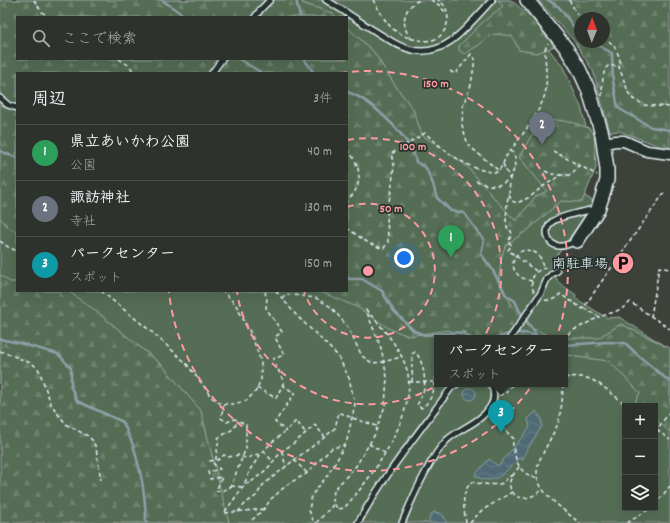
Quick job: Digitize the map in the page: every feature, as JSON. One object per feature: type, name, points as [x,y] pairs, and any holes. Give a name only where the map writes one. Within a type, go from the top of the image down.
[{"type":"street","points":[[527,0],[574,59],[589,91],[603,143],[607,168],[607,180],[598,208],[576,241]]},
{"type":"street","points":[[603,143],[616,140],[624,141],[647,152],[670,154]]},
{"type":"lane","points":[[256,16],[270,0]]},
{"type":"lane","points":[[326,0],[403,48],[428,51],[441,47],[458,36],[492,0]]},
{"type":"lane","points":[[213,72],[221,60]]},
{"type":"lane","points":[[0,98],[8,105],[16,108]]},
{"type":"lane","points":[[576,241],[560,247],[553,245],[547,236],[549,224],[554,220],[566,216],[598,208]]},
{"type":"lane","points":[[512,335],[539,297],[547,279],[557,271]]},
{"type":"lane","points":[[358,523],[366,507],[383,481],[452,387]]},
{"type":"lane","points":[[402,523],[411,499],[434,455],[447,440],[485,414],[494,397],[492,387]]},
{"type":"path","points":[[34,0],[42,12],[47,16]]},
{"type":"path","points":[[373,0],[388,24],[396,32],[405,37],[421,41],[433,40],[440,36],[446,26],[448,19],[447,9],[438,0]]},
{"type":"path","points":[[411,39],[404,23],[405,15],[409,7],[420,0]]},
{"type":"path","points":[[431,0],[439,5],[447,14]]},
{"type":"path","points":[[569,0],[576,12]]},
{"type":"path","points":[[499,171],[510,150],[538,112],[544,99],[546,88],[545,49],[549,41],[556,35]]},
{"type":"path","points":[[610,42],[614,46],[619,56],[620,61],[618,67],[629,94],[633,99],[645,105],[670,106]]},
{"type":"path","points":[[450,71],[455,74],[471,54],[476,59],[471,84],[463,105],[462,125],[468,145],[499,171]]},
{"type":"path","points":[[121,60],[130,66],[133,72]]},
{"type":"path","points":[[595,110],[601,106],[602,103],[602,86],[605,70],[608,66],[618,67]]},
{"type":"path","points":[[348,229],[365,240],[380,248],[384,248],[388,242],[387,212],[394,165],[391,154],[425,133],[438,145],[463,163],[483,171],[499,171]]},
{"type":"path","points":[[476,181],[488,185],[506,182],[513,174],[516,160],[514,153],[510,150]]},
{"type":"path","points":[[553,150],[607,180]]},
{"type":"path","points":[[348,151],[352,154],[358,168],[358,181],[354,194],[348,199]]},
{"type":"path","points":[[503,164],[510,178],[506,223],[508,230],[511,231],[512,234],[508,242],[512,245],[508,250],[536,271]]},
{"type":"path","points":[[545,171],[551,174],[569,175],[572,174],[579,165]]},
{"type":"path","points":[[509,194],[512,201],[516,203],[530,197],[542,187],[561,175]]},
{"type":"path","points":[[584,308],[664,193]]},
{"type":"path","points":[[0,241],[16,251]]},
{"type":"path","points":[[532,281],[520,278],[517,274],[513,262],[519,252],[525,250],[539,255],[543,268]]},
{"type":"path","points":[[651,317],[659,267],[670,269]]},
{"type":"path","points":[[552,268],[543,268],[536,271],[532,277],[533,289],[539,297],[551,301],[556,299],[560,294],[583,309],[584,308],[599,317]]},
{"type":"path","points":[[101,292],[153,333],[185,362],[211,397],[221,404],[234,404],[246,401],[257,388],[261,379],[261,362],[252,336],[236,305],[224,292]]},
{"type":"path","points":[[257,388],[276,398],[284,382],[273,359],[284,355],[275,337],[282,332],[266,308],[266,292]]},
{"type":"path","points":[[277,292],[296,315],[338,356],[349,378],[355,404],[347,440],[327,476],[312,495],[309,510],[315,523],[334,504]]},
{"type":"path","points":[[282,298],[286,294],[316,298],[331,306],[347,326],[362,356],[372,363],[384,362],[401,357]]},
{"type":"path","points":[[566,335],[599,317],[618,311],[630,302],[670,329]]},
{"type":"path","points":[[366,310],[397,347],[406,368],[409,382],[407,403],[396,433],[385,453],[357,494],[344,508],[338,509],[334,504],[334,490],[356,466],[374,436],[385,406],[387,377],[384,362],[381,348],[366,310]]},
{"type":"path","points":[[0,351],[33,364],[39,370],[51,404],[58,414],[68,425],[88,436],[93,441],[96,448],[101,480]]},
{"type":"path","points":[[412,382],[413,372],[411,360],[412,354],[415,352],[418,354],[422,363],[424,382],[424,389],[417,405],[421,408],[424,406],[433,394],[435,387]]},
{"type":"path","points":[[568,378],[589,378],[602,386],[623,403]]},
{"type":"path","points":[[409,382],[434,382]]},
{"type":"path","points":[[282,385],[295,392],[275,422],[286,432]]},
{"type":"path","points":[[494,397],[505,394],[511,387]]},
{"type":"path","points":[[563,387],[562,403],[558,424],[539,460],[537,466],[538,478],[542,490],[580,523]]},
{"type":"path","points":[[224,404],[221,418],[227,422],[234,419],[246,426],[246,448],[231,486]]},
{"type":"path","points":[[658,427],[670,411]]},
{"type":"path","points":[[238,512],[246,503],[256,496],[263,485],[325,437],[334,428],[339,412],[377,426]]},
{"type":"path","points":[[485,414],[491,417],[514,439],[513,448],[519,467],[527,474],[538,478]]},
{"type":"path","points":[[216,460],[216,452],[219,446],[218,438],[233,429],[238,421]]},
{"type":"path","points":[[264,510],[224,513],[243,487],[251,468],[272,442],[286,432],[296,421],[306,433]]},
{"type":"path","points":[[244,484],[250,483],[267,469],[282,451],[315,425],[325,437]]},
{"type":"path","points":[[658,431],[670,440]]},
{"type":"path","points":[[369,444],[385,453]]},
{"type":"path","points":[[252,520],[264,510],[271,499],[288,484],[307,473],[332,448],[344,445]]},
{"type":"path","points":[[264,451],[273,462]]},
{"type":"path","points":[[282,451],[286,467]]},
{"type":"path","points":[[243,487],[231,486],[224,490],[216,491],[222,477],[210,479],[208,472],[220,469],[210,461],[218,460],[224,455],[228,457],[239,454],[242,457],[248,458],[256,454],[261,454]]},
{"type":"path","points":[[294,460],[307,473]]},
{"type":"path","points":[[519,467],[511,479],[510,484],[512,492],[517,497],[523,498],[542,490]]},
{"type":"path","points":[[466,523],[463,504],[466,489],[470,484],[472,482],[481,484],[500,484],[504,482],[508,476],[513,475]]},
{"type":"path","points":[[658,501],[670,486]]},
{"type":"path","points":[[470,523],[482,511],[512,492]]},
{"type":"path","points":[[627,523],[646,511]]},
{"type":"green space","points":[[0,0],[510,0],[563,67],[581,107],[594,159],[532,165],[595,202],[551,264],[558,282],[576,295],[575,298],[607,318],[619,317],[670,349],[670,523],[96,523],[0,411]]},
{"type":"green space","points":[[0,0],[304,0],[302,3],[332,13],[335,16],[16,16],[16,60],[348,60],[348,28],[373,51],[397,88],[413,109],[422,135],[466,165],[516,221],[535,197],[547,191],[519,157],[540,121],[558,120],[574,123],[589,128],[594,134],[596,168],[582,202],[561,201],[529,229],[505,246],[501,260],[499,279],[510,302],[527,326],[547,335],[464,335],[448,330],[409,336],[390,329],[357,307],[323,293],[316,292],[348,292],[348,72],[16,72],[16,231],[10,229],[0,218]]},
{"type":"green space","points":[[498,0],[511,0],[533,19],[555,46],[537,53],[519,50],[512,36],[496,34],[489,36],[479,45],[464,54],[459,50],[459,46],[484,21],[503,6]]},
{"type":"green space","points":[[538,0],[670,0],[670,150],[619,131],[610,132],[593,71],[578,48],[610,48],[610,12],[574,12],[574,41]]},
{"type":"green space","points":[[0,275],[10,282],[16,282],[16,292],[69,292],[96,311],[162,365],[201,411],[229,523],[0,523]]},
{"type":"green space","points":[[621,324],[670,348],[670,432],[658,422],[658,403],[636,403],[635,402],[640,393],[609,361],[568,355],[568,338],[598,338]]},
{"type":"water","points":[[470,388],[474,390],[476,394],[474,398],[470,400],[466,398],[464,394],[466,390]]},
{"type":"water","points":[[536,411],[541,418],[542,426],[525,453],[523,460],[519,458],[505,472],[494,479],[482,479],[475,475],[489,459],[498,466],[530,427],[528,419]]},
{"type":"water","points":[[434,512],[443,515],[446,523],[429,523],[431,514]]},
{"type":"waterway","points":[[162,0],[185,16]]},
{"type":"waterway","points":[[296,0],[300,16]]},
{"type":"waterway","points":[[548,0],[559,7],[574,27]]},
{"type":"waterway","points":[[603,48],[612,53],[613,81],[618,108],[651,127],[670,130]]},
{"type":"waterway","points":[[241,60],[260,72]]},
{"type":"waterway","points":[[305,60],[313,72]]},
{"type":"waterway","points":[[348,92],[356,95],[365,101],[392,124],[407,142],[414,154],[416,162],[426,168],[437,198],[451,211],[464,213],[484,240],[481,254],[492,269],[506,295],[515,301],[519,310],[536,335]]},
{"type":"waterway","points":[[0,151],[16,158]]},
{"type":"waterway","points":[[348,278],[362,279],[382,291],[393,310],[414,331],[425,335],[463,332],[466,335]]},
{"type":"waterway","points":[[506,335],[514,333],[534,335]]},
{"type":"waterway","points":[[0,339],[58,354],[71,368],[71,387],[77,401],[123,422],[134,448],[139,466],[143,485],[146,523]]},
{"type":"waterway","points":[[568,345],[608,342],[625,343],[670,382]]},
{"type":"place","name":"諏訪神社","points":[[542,145]]},
{"type":"place","name":"県立あいかわ公園","points":[[451,258]]},
{"type":"place","name":"南駐車場","points":[[623,263]]},
{"type":"place","name":"パークセンター","points":[[501,433]]}]
